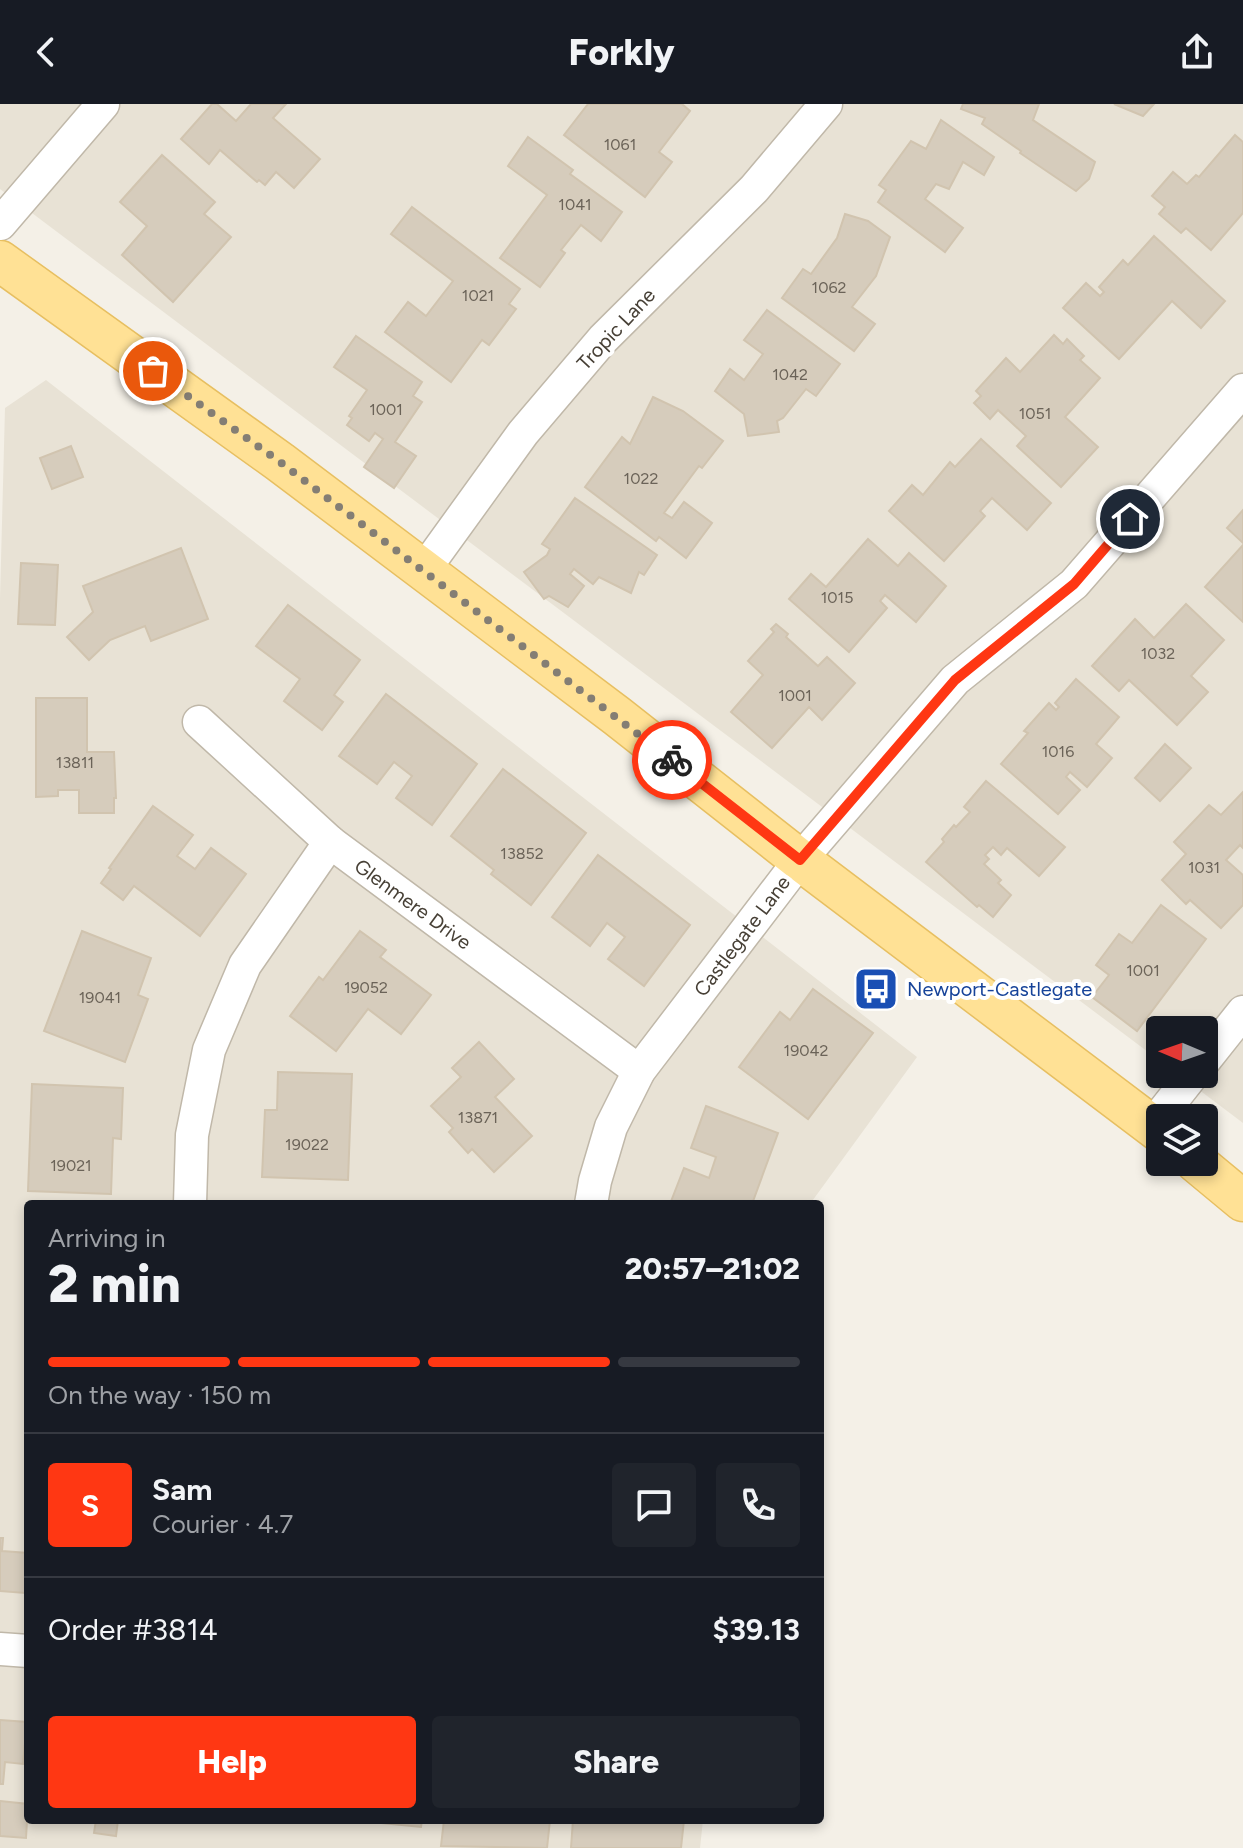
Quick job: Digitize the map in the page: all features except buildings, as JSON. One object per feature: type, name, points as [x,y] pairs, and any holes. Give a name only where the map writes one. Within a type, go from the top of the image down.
[{"type":"main road","points":[[0,261],[280,462],[424,570],[1146,1121]]},
{"type":"main road","points":[[1213,1176],[1243,1201]]},
{"type":"street","points":[[0,224],[103,104]]},
{"type":"street","name":"Tropic Lane","points":[[424,570],[523,433],[593,351],[754,189],[826,104]]},
{"type":"street","name":"Castlegate Lane","points":[[592,1200],[611,1127],[639,1071],[800,860],[955,680],[1074,584],[1243,390]]},
{"type":"street","name":"Glenmere Drive","points":[[199,722],[330,842],[639,1071]]},
{"type":"street","points":[[190,1200],[192,1135],[209,1050],[245,965],[330,842]]},
{"type":"street","points":[[1218,1043],[1243,1012]]},
{"type":"street","points":[[0,1649],[24,1651]]},
{"type":"shaded area","points":[[0,104],[1243,104],[1243,1123],[1197,1088],[1218,1088],[1218,1016],[1146,1016],[1146,1050],[0,189]]},
{"type":"shaded area","points":[[46,380],[917,1057],[813,1200],[24,1200],[24,1824],[703,1824],[700,1848],[0,1848],[0,599],[5,408]]},
{"type":"way so far","points":[[153,371],[280,462],[672,760]]},
{"type":"place","name":"Newport-Castlegate","points":[[876,989]]},
{"type":"route","points":[[672,760],[800,860],[955,680],[1074,584],[1130,519]]}]
